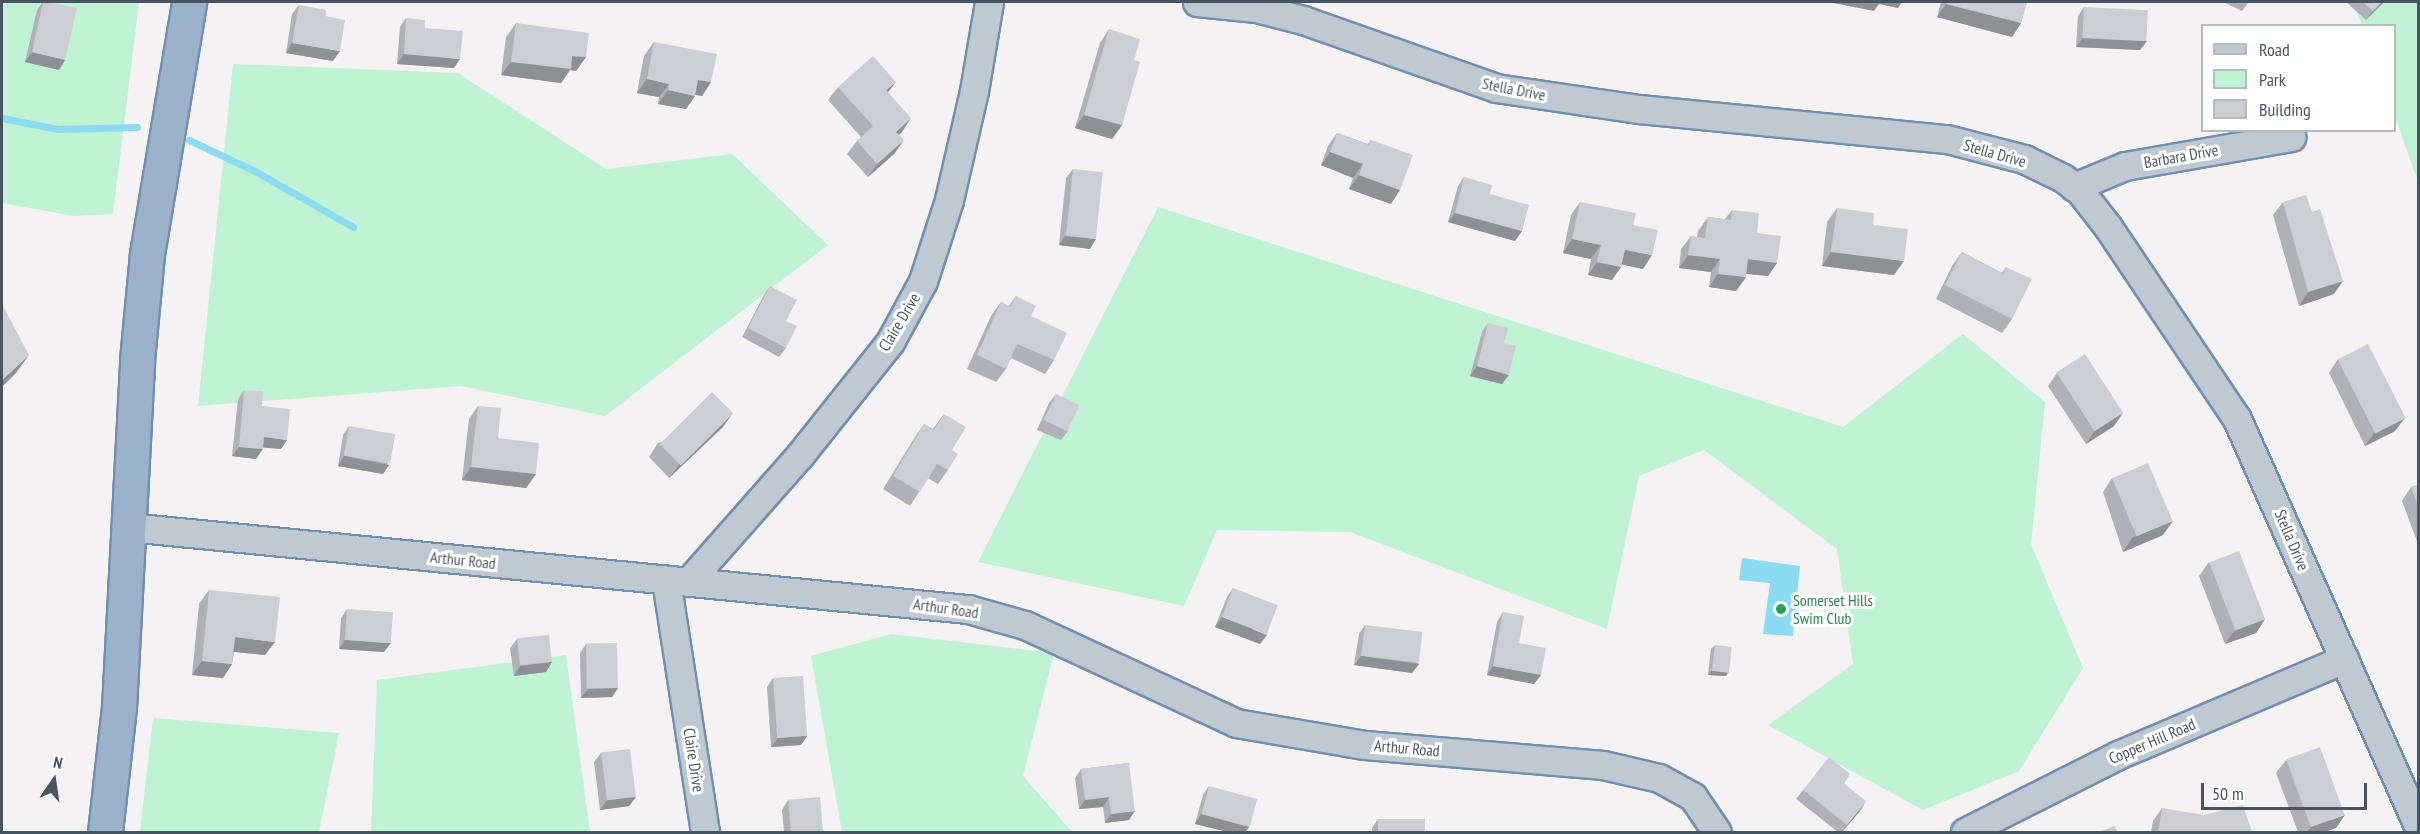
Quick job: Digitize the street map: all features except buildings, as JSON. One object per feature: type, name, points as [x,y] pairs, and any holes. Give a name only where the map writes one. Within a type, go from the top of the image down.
[{"type":"highway","points":[[105,832],[119,708],[137,360],[147,254],[189,2]]},
{"type":"street","name":"Claire Drive","points":[[705,832],[677,581],[800,455],[882,351],[923,281],[949,200],[974,91],[988,2]]},
{"type":"street","name":"Stella Drive","points":[[1197,2],[1256,8],[1303,20],[1496,88],[1639,109],[1947,140],[2024,159],[2074,187],[2108,227],[2236,419],[2418,825]]},
{"type":"street","name":"Barbara Drive","points":[[2074,187],[2125,166],[2291,138]]},
{"type":"street","name":"Arthur Road","points":[[128,527],[968,609],[1025,625],[1236,723],[1365,745],[1603,765],[1659,778],[1693,797],[1717,832]]},
{"type":"street","name":"Copper Hill Road","points":[[1965,832],[2118,755],[2344,659]]},
{"type":"green space","points":[[2,2],[139,2],[113,214],[74,216],[2,203]]},
{"type":"green space","points":[[2353,2],[2418,2],[2418,182],[2396,119],[2396,24],[2362,24]]},
{"type":"green space","points":[[233,64],[458,73],[606,169],[732,154],[828,245],[605,416],[461,386],[198,406]]},
{"type":"green space","points":[[1158,207],[1843,427],[1963,334],[2045,402],[2031,544],[2083,668],[2019,771],[1923,810],[1768,725],[1853,664],[1837,549],[1704,450],[1639,476],[1607,629],[1350,532],[1217,530],[1184,606],[978,562]]},
{"type":"green space","points":[[891,634],[1054,653],[1023,776],[1072,832],[842,832],[811,656]]},
{"type":"green space","points":[[566,655],[590,832],[371,832],[377,680]]},
{"type":"green space","points":[[153,718],[339,733],[319,832],[140,832]]},
{"type":"water","name":"Somerset Hills Swim Club","points":[[1742,558],[1800,566],[1793,636],[1763,634],[1770,583],[1739,580]]},
{"type":"waterway","points":[[2,118],[58,129],[137,127]]},
{"type":"waterway","points":[[189,140],[255,171],[353,227]]},
{"type":"place","name":"Somerset Hills Swim Club","points":[[1781,609]]}]
